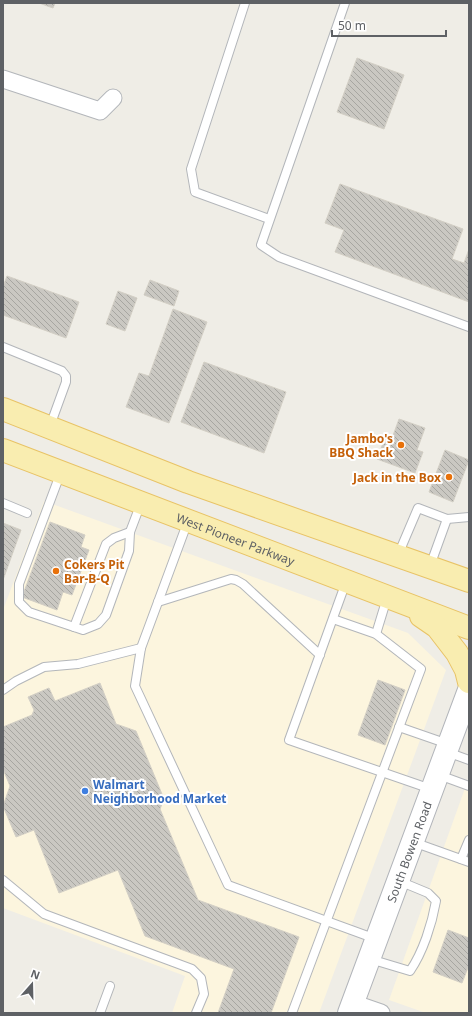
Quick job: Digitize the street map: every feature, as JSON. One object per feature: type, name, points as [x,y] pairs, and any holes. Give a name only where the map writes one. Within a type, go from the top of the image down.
[{"type":"main road","points":[[3,409],[188,482],[469,581]]},
{"type":"main road","name":"West Pioneer Parkway","points":[[3,450],[469,628]]},
{"type":"main road","points":[[395,600],[437,627],[457,653],[466,670],[468,691]]},
{"type":"main road","name":"South Bowen Road","points":[[351,1008],[468,691]]},
{"type":"street","points":[[3,79],[100,111],[113,98]]},
{"type":"street","points":[[351,1008],[381,1013]]},
{"type":"lane","points":[[245,3],[191,169],[195,192],[269,219]]},
{"type":"lane","points":[[345,3],[261,245],[278,257],[469,327]]},
{"type":"lane","points":[[3,347],[62,371],[66,376],[66,382],[49,427]]},
{"type":"lane","points":[[61,472],[19,584],[19,602],[28,612],[83,630],[98,624],[106,615],[129,551],[130,532],[141,502]]},
{"type":"lane","points":[[3,503],[27,513]]},
{"type":"lane","points":[[398,556],[418,508],[447,519],[469,517]]},
{"type":"lane","points":[[430,567],[447,519]]},
{"type":"lane","points":[[189,521],[141,648],[135,686],[228,885],[326,920],[410,971],[416,962],[431,922],[436,901],[428,893],[398,881]]},
{"type":"lane","points":[[74,627],[106,544],[114,538],[130,532]]},
{"type":"lane","points":[[158,602],[231,579],[236,580],[320,655]]},
{"type":"lane","points":[[346,581],[289,740],[382,772],[435,782],[469,786]]},
{"type":"lane","points":[[376,634],[395,600]]},
{"type":"lane","points":[[292,1013],[421,669],[376,634],[333,619]]},
{"type":"lane","points":[[3,690],[16,681],[44,668],[78,664],[141,648]]},
{"type":"lane","points":[[399,727],[448,748],[469,760]]},
{"type":"lane","points":[[413,842],[465,861],[469,840]]},
{"type":"lane","points":[[3,880],[44,914],[192,969],[201,978],[204,994],[196,1013]]},
{"type":"lane","points":[[100,1013],[110,986]]},
{"type":"shaded area","points":[[44,501],[408,633],[446,670],[319,1013],[172,1013],[185,976],[3,908],[3,610]]},
{"type":"shaded area","points":[[469,777],[469,1013],[426,1013],[389,1000]]},
{"type":"building","points":[[39,3],[55,3],[53,8]]},
{"type":"building","points":[[357,58],[404,75],[384,129],[337,112]]},
{"type":"building","points":[[340,184],[463,229],[452,259],[464,263],[469,249],[469,302],[335,252],[344,230],[325,223]]},
{"type":"building","points":[[7,276],[79,302],[66,338],[3,315],[3,287]]},
{"type":"building","points":[[150,280],[179,291],[174,306],[144,295]]},
{"type":"building","points":[[118,291],[137,298],[125,331],[106,324]]},
{"type":"building","points":[[173,309],[207,322],[169,423],[126,407],[139,373],[149,376]]},
{"type":"building","points":[[204,362],[286,392],[264,453],[181,422]]},
{"type":"building","name":"Jambo's BBQ Shack","points":[[399,419],[425,428],[417,450],[423,452],[415,473],[377,459],[385,438],[391,441]]},
{"type":"building","name":"Jack in the Box","points":[[445,450],[469,460],[453,502],[429,492]]},
{"type":"building","name":"Cokers Pit Bar-B-Q","points":[[50,522],[85,535],[81,547],[89,550],[72,595],[63,592],[57,610],[22,597]]},
{"type":"building","points":[[3,523],[21,530],[3,580]]},
{"type":"building","points":[[378,680],[405,690],[385,745],[358,735]]},
{"type":"building","points":[[100,683],[116,724],[136,731],[164,799],[160,809],[198,900],[299,937],[271,1013],[218,1013],[234,969],[145,936],[118,870],[59,893],[34,830],[16,837],[3,806],[10,786],[3,769],[3,727],[32,715],[34,710],[28,697],[49,688],[55,701]]},
{"type":"building","points":[[448,930],[469,938],[469,965],[462,983],[433,972]]},
{"type":"place","name":"Jambo's BBQ Shack","points":[[401,445]]},
{"type":"place","name":"Jack in the Box","points":[[449,477]]},
{"type":"place","name":"Cokers Pit Bar-B-Q","points":[[56,571]]},
{"type":"place","name":"Walmart Neighborhood Market","points":[[85,791]]}]
